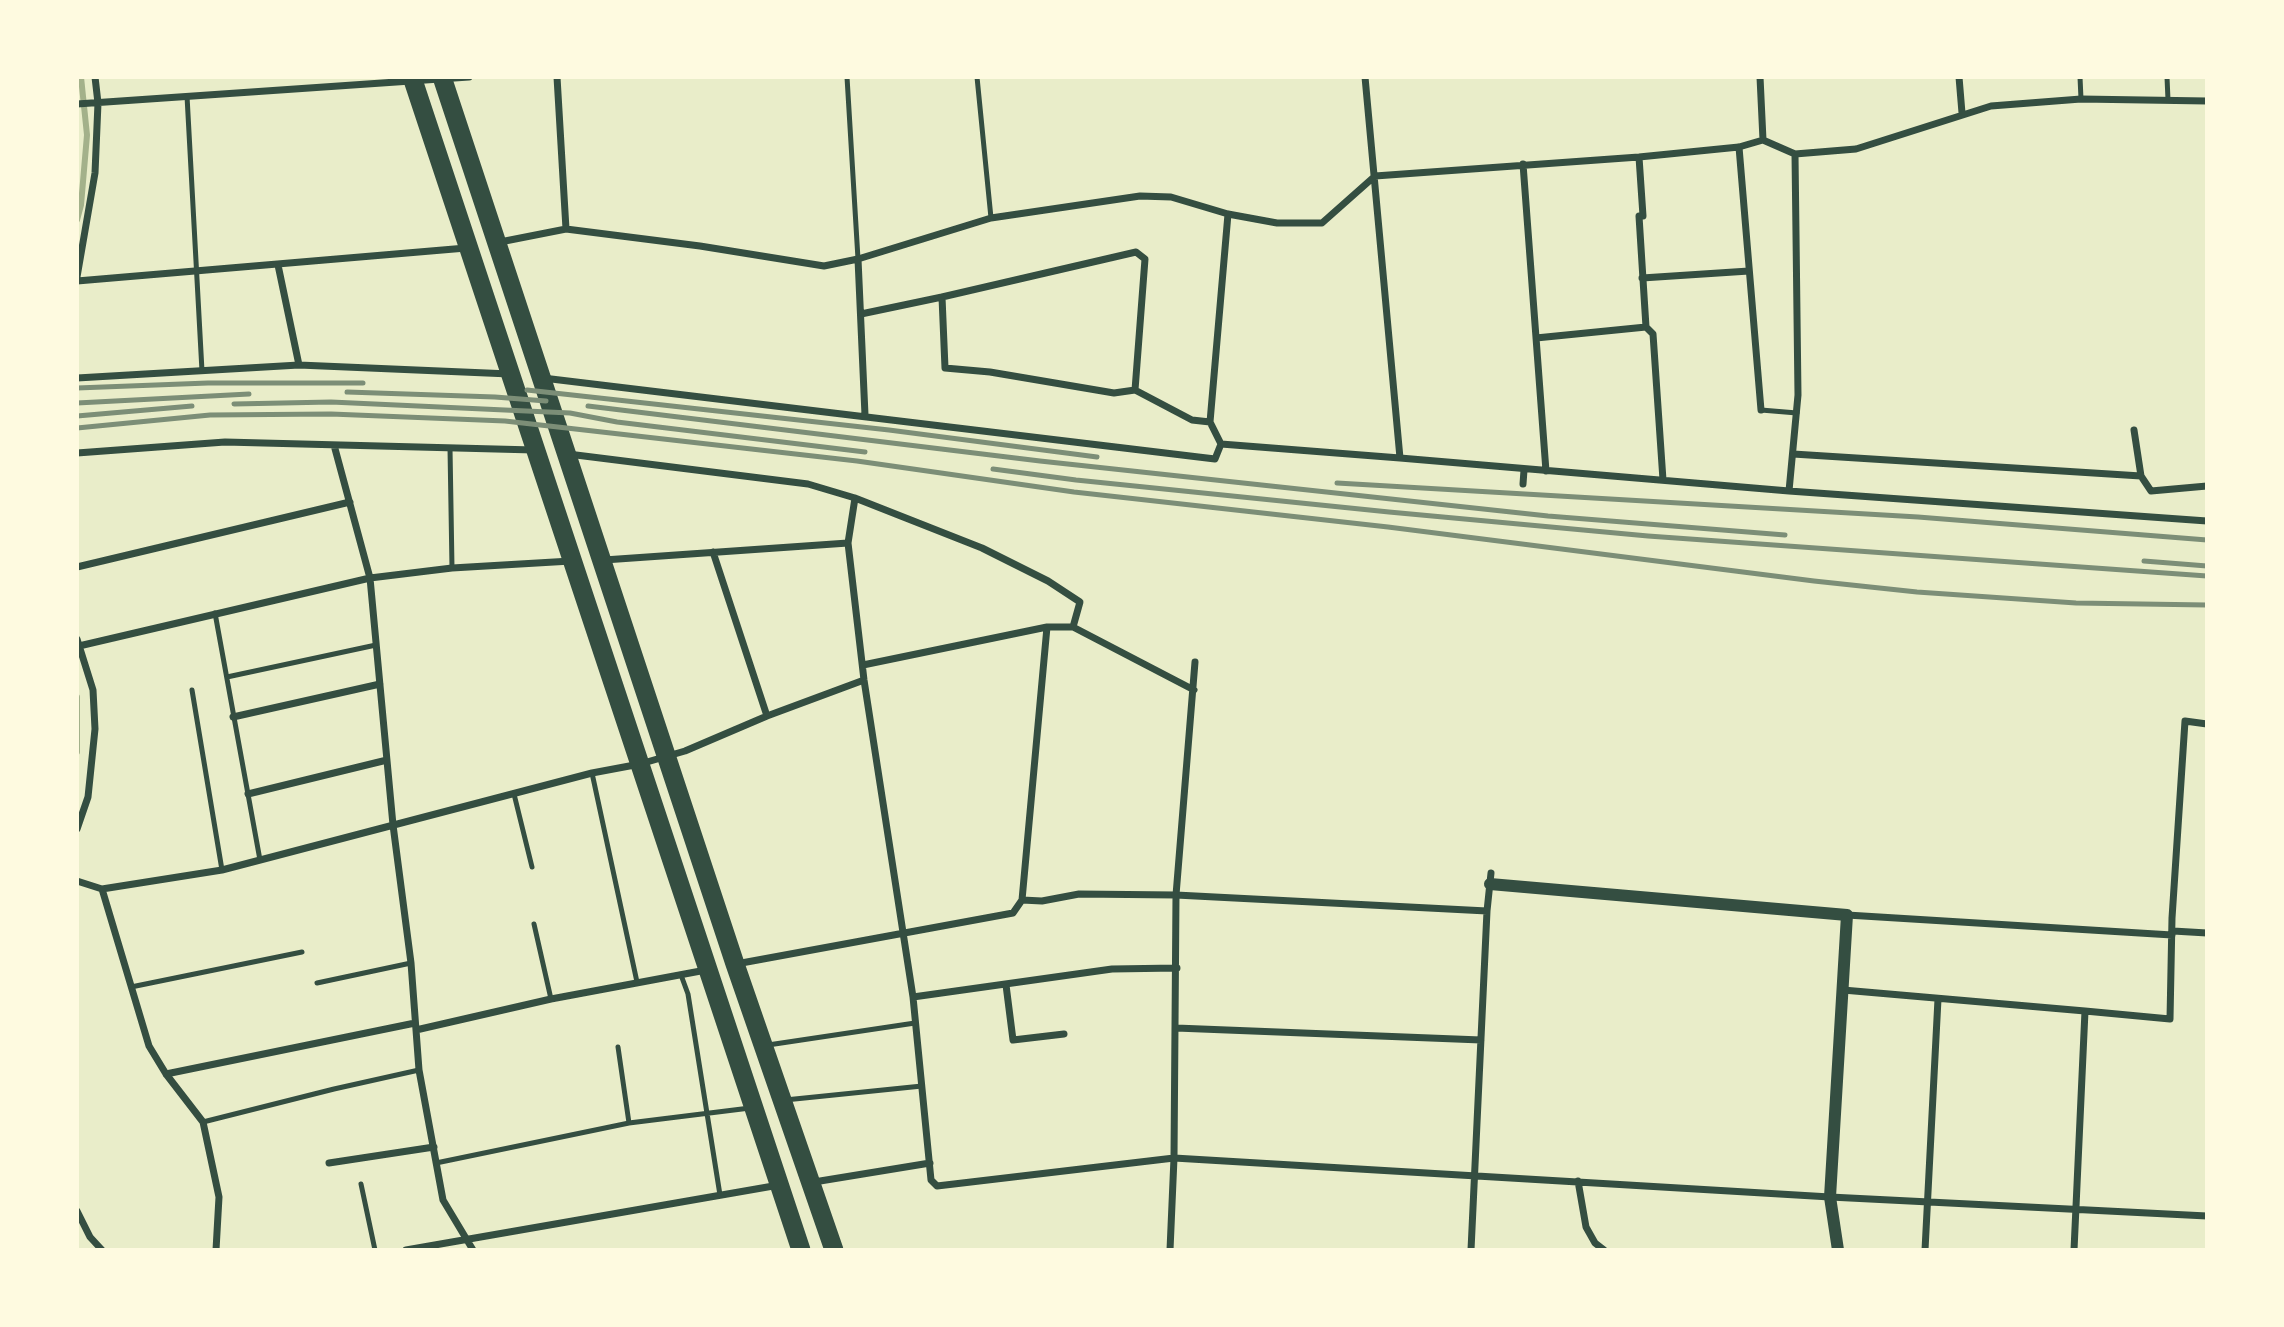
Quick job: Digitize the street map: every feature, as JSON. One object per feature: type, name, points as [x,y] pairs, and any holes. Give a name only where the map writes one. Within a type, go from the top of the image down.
[{"type":"highway","points":[[442,78],[735,964],[834,1250]]},
{"type":"highway","points":[[413,80],[801,1250]]},
{"type":"street","points":[[95,77],[95,173],[77,279],[197,272],[467,247]]},
{"type":"street","points":[[77,104],[470,77]]},
{"type":"street","points":[[557,77],[566,229]]},
{"type":"street","points":[[1365,77],[1401,458]]},
{"type":"street","points":[[1760,77],[1763,140]]},
{"type":"street","points":[[1959,77],[1962,113]]},
{"type":"street","points":[[497,243],[566,229],[824,265],[858,259],[990,218],[1140,196],[1171,197],[1228,214],[1277,223],[1322,223],[1375,176],[1639,157],[1739,147],[1763,140],[1795,154],[1856,149],[1962,113],[1991,106],[2081,99],[2207,101]]},
{"type":"street","points":[[1739,147],[1761,410]]},
{"type":"street","points":[[1789,491],[1797,413],[1795,154]]},
{"type":"street","points":[[1639,157],[1643,216],[1639,216],[1642,278],[1646,327],[1653,334],[1663,480]]},
{"type":"street","points":[[1523,164],[1546,471]]},
{"type":"street","points":[[542,378],[1215,459],[1221,443],[1210,422],[1228,214]]},
{"type":"street","points":[[861,314],[1136,252],[1145,259],[1135,390]]},
{"type":"street","points":[[858,259],[865,415]]},
{"type":"street","points":[[278,265],[299,365]]},
{"type":"street","points":[[1642,278],[1749,271]]},
{"type":"street","points":[[942,297],[946,368],[990,372],[1114,393],[1135,390],[1192,420],[1210,422]]},
{"type":"street","points":[[1536,338],[1646,327]]},
{"type":"street","points":[[77,378],[299,365],[510,374]]},
{"type":"street","points":[[2134,430],[2141,476],[2151,491],[2207,486]]},
{"type":"street","points":[[77,453],[225,442],[535,450]]},
{"type":"street","points":[[1221,443],[1789,491],[2207,521]]},
{"type":"street","points":[[334,445],[370,578],[393,825],[411,963],[419,1070],[443,1200],[473,1250]]},
{"type":"street","points":[[568,454],[808,484],[855,498],[982,548],[1048,581],[1080,602],[1073,627]]},
{"type":"street","points":[[1793,454],[2141,476]]},
{"type":"street","points":[[1523,484],[1524,470]]},
{"type":"street","points":[[855,498],[848,542],[864,680],[913,997],[931,1180],[937,1186],[1174,1158],[1830,1197],[2207,1216]]},
{"type":"street","points":[[77,567],[350,502]]},
{"type":"street","points":[[603,560],[848,542]]},
{"type":"street","points":[[713,552],[767,716]]},
{"type":"street","points":[[77,829],[88,797],[95,729],[93,691],[78,643],[370,578],[452,568],[572,561]]},
{"type":"street","points":[[863,665],[1047,627],[1073,627],[1194,690]]},
{"type":"street","points":[[735,964],[1013,913],[1022,900],[1047,627]]},
{"type":"street","points":[[1170,1250],[1174,1158],[1176,895],[1195,662]]},
{"type":"street","points":[[77,881],[102,890],[222,870],[592,773],[640,764],[667,757],[864,680]]},
{"type":"street","points":[[233,717],[380,684]]},
{"type":"street","points":[[1843,990],[2170,1019],[2172,918],[2185,722],[2207,724]]},
{"type":"street","points":[[248,794],[387,760]]},
{"type":"street","points":[[1471,1250],[1487,911],[1491,879],[1847,915],[2207,933]]},
{"type":"street","points":[[102,890],[149,1046],[166,1074],[203,1122],[219,1197],[216,1250]]},
{"type":"street","points":[[1022,900],[1042,901],[1079,894],[1176,895],[1487,911]]},
{"type":"street","points":[[1838,1250],[1830,1197],[1847,915]]},
{"type":"street","points":[[913,997],[1112,969],[1177,968]]},
{"type":"street","points":[[166,1074],[710,970]]},
{"type":"street","points":[[1006,985],[1013,1040],[1064,1034]]},
{"type":"street","points":[[1925,1250],[1938,999]]},
{"type":"street","points":[[2074,1250],[2085,1011]]},
{"type":"street","points":[[1176,1028],[1481,1040]]},
{"type":"street","points":[[329,1163],[434,1147]]},
{"type":"street","points":[[810,1182],[930,1163]]},
{"type":"street","points":[[1578,1181],[1586,1227],[1595,1243],[1604,1250]]},
{"type":"street","points":[[406,1250],[780,1185]]},
{"type":"street","points":[[77,1211],[90,1237],[102,1250]]},
{"type":"lane","points":[[847,77],[858,259]]},
{"type":"lane","points":[[977,77],[990,218]]},
{"type":"lane","points":[[2080,77],[2081,99]]},
{"type":"lane","points":[[2166,77],[2168,100]]},
{"type":"lane","points":[[187,96],[202,371]]},
{"type":"lane","points":[[1761,410],[1797,413]]},
{"type":"lane","points":[[450,448],[452,568]]},
{"type":"lane","points":[[215,613],[260,860]]},
{"type":"lane","points":[[227,677],[376,645]]},
{"type":"lane","points":[[192,690],[222,870]]},
{"type":"lane","points":[[592,773],[637,982]]},
{"type":"lane","points":[[514,794],[532,867]]},
{"type":"lane","points":[[534,924],[551,999]]},
{"type":"lane","points":[[131,986],[302,952]]},
{"type":"lane","points":[[317,983],[411,963]]},
{"type":"lane","points":[[681,975],[688,994],[720,1195]]},
{"type":"lane","points":[[765,1046],[915,1023]]},
{"type":"lane","points":[[618,1047],[629,1123]]},
{"type":"lane","points":[[203,1122],[419,1070]]},
{"type":"lane","points":[[782,1100],[922,1086]]},
{"type":"lane","points":[[436,1163],[629,1123],[755,1107]]},
{"type":"lane","points":[[361,1184],[375,1250]]},
{"type":"waterway","points":[[77,220],[81,205],[87,135],[81,77]]},
{"type":"waterway","points":[[77,697],[77,752]]},
{"type":"railway","points":[[77,388],[208,383],[363,383]]},
{"type":"railway","points":[[527,390],[889,430],[1097,457]]},
{"type":"railway","points":[[347,392],[546,401]]},
{"type":"railway","points":[[77,403],[249,394]]},
{"type":"railway","points":[[234,404],[331,402],[570,413],[617,422],[865,452]]},
{"type":"railway","points":[[77,416],[192,406]]},
{"type":"railway","points":[[588,406],[1040,461],[1548,516],[1785,535]]},
{"type":"railway","points":[[77,428],[210,415],[331,414],[505,421],[857,461],[1074,492],[1388,527],[1814,581],[1917,592],[2076,603],[2207,605]]},
{"type":"railway","points":[[993,469],[1076,480],[1648,536],[2207,576]]},
{"type":"railway","points":[[1337,483],[1918,517],[2207,540]]},
{"type":"railway","points":[[2144,561],[2207,566]]}]
